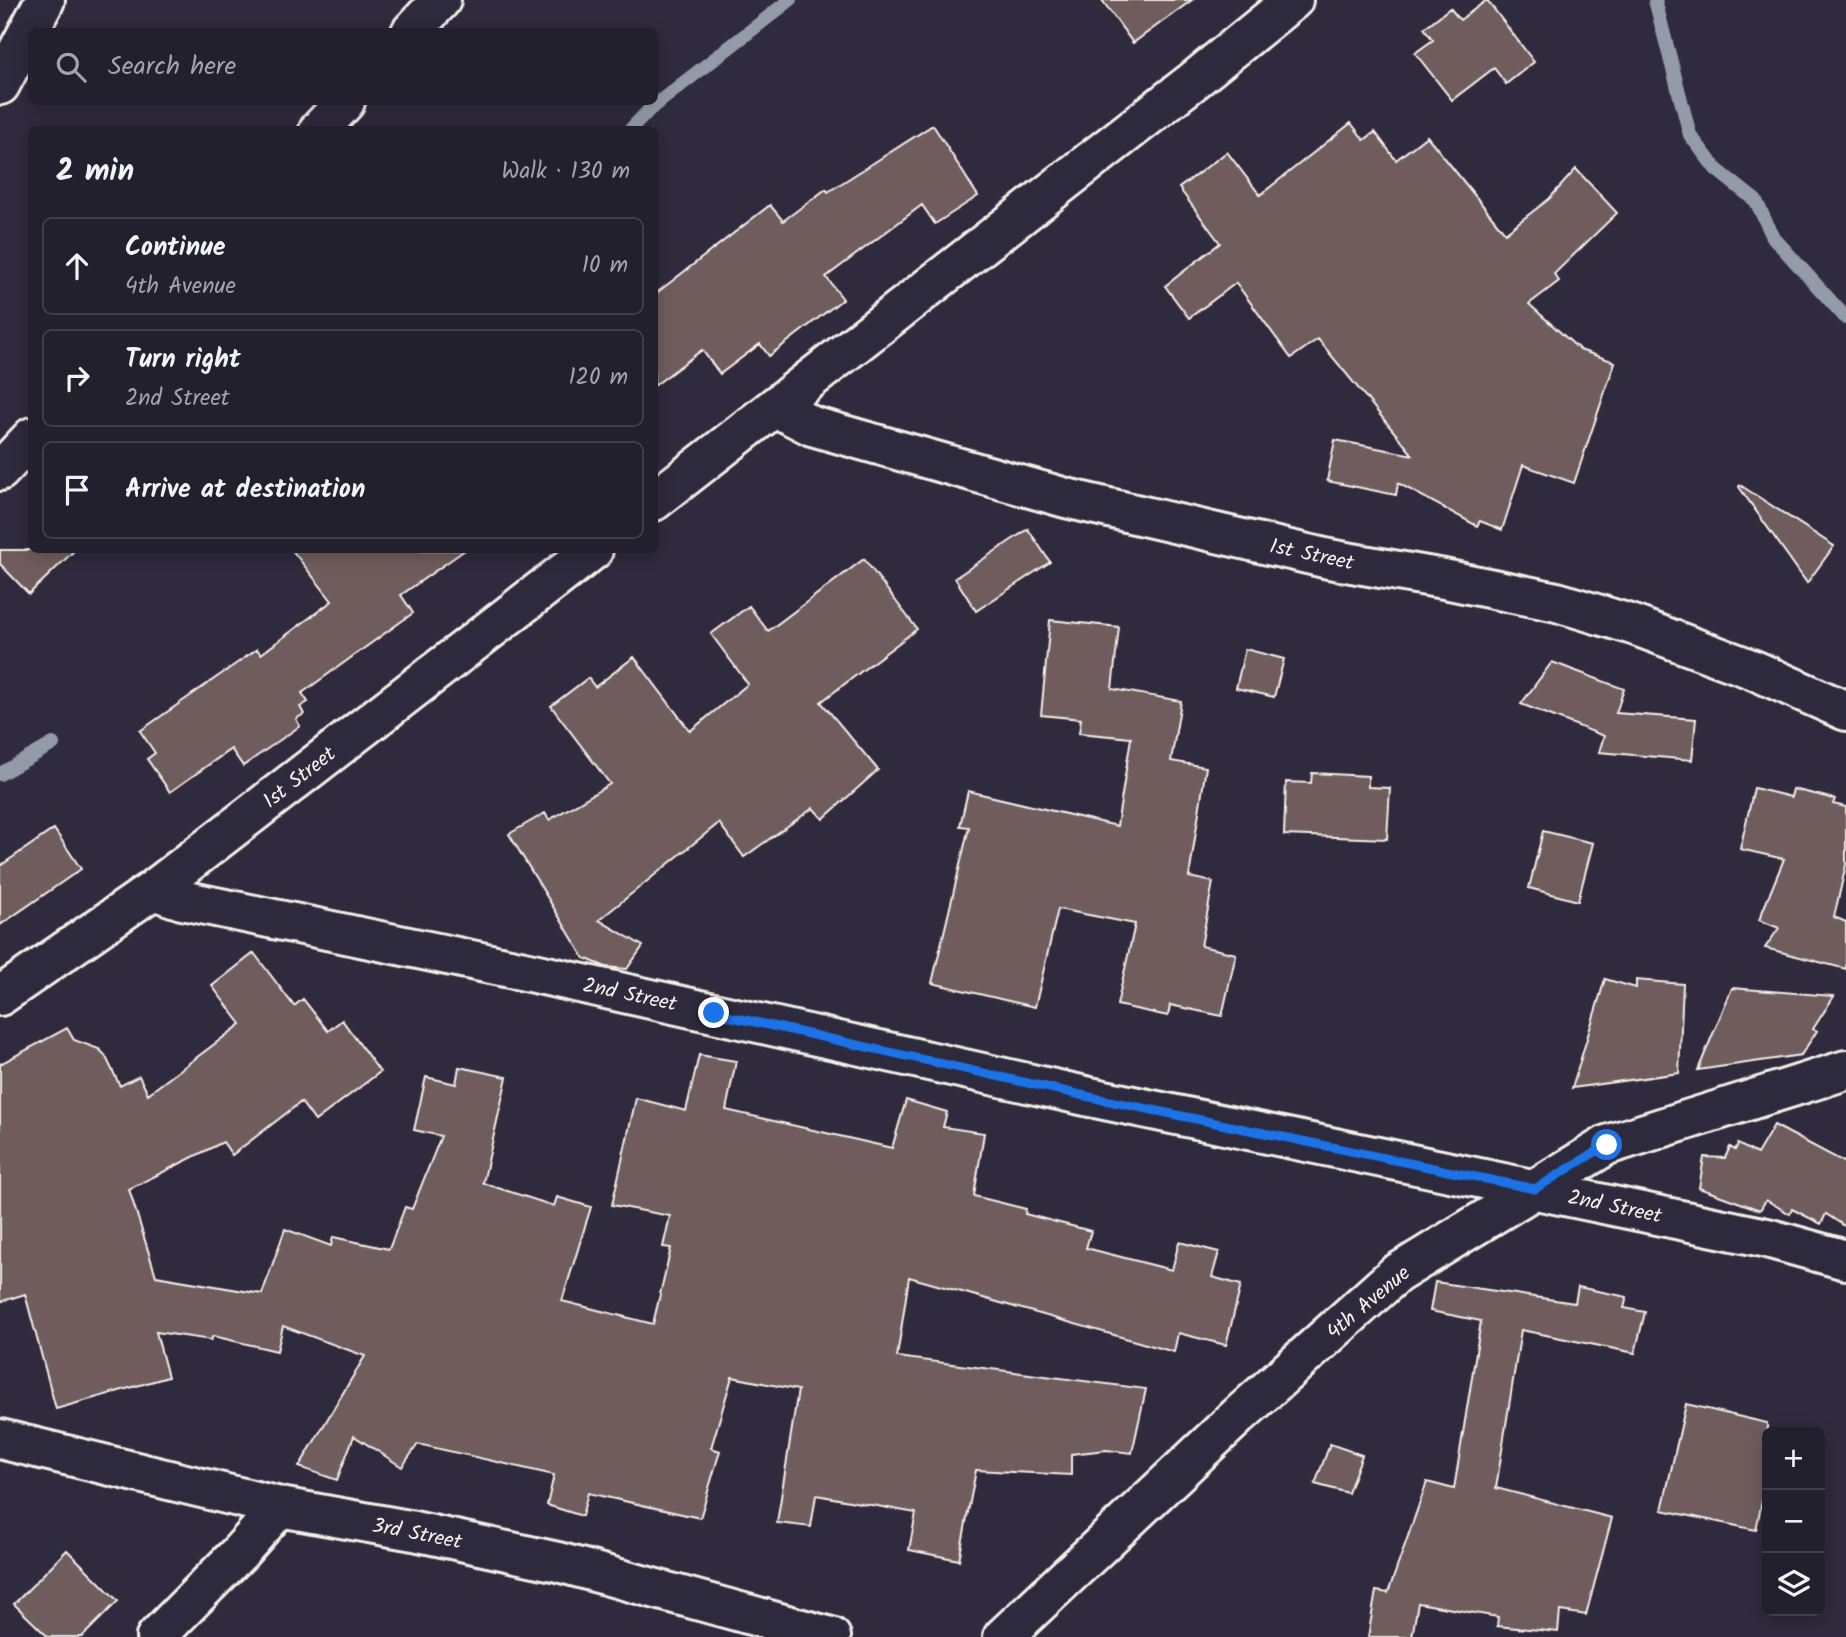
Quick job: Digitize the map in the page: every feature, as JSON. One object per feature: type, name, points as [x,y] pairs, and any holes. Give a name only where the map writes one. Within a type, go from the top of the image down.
[{"type":"street","points":[[30,28],[45,0]]},
{"type":"street","points":[[415,28],[441,0]]},
{"type":"street","points":[[658,498],[1192,82],[1293,0]]},
{"type":"street","points":[[0,85],[28,32]]},
{"type":"street","points":[[323,126],[342,105]]},
{"type":"street","name":"1st Street","points":[[775,407],[812,426],[1066,498],[1329,559],[1557,602],[1633,625],[1754,670],[1846,711]]},
{"type":"street","name":"1st Street","points":[[0,996],[153,890],[589,553]]},
{"type":"street","name":"2nd Street","points":[[153,890],[182,900],[547,976],[1090,1097],[1767,1238],[1846,1260]]},
{"type":"street","name":"4th Avenue","points":[[1003,1637],[1238,1416],[1396,1274],[1607,1145],[1846,1070]]},
{"type":"street","name":"3rd Street","points":[[0,1439],[280,1507],[414,1531],[558,1562],[831,1637]]},
{"type":"street","points":[[156,1637],[280,1507]]},
{"type":"building","points":[[1102,0],[1192,0],[1133,43]]},
{"type":"building","points":[[1487,0],[1534,62],[1506,84],[1494,68],[1452,100],[1415,53],[1433,40],[1424,28],[1450,8],[1460,20]]},
{"type":"building","points":[[1351,123],[1364,140],[1375,132],[1396,160],[1427,136],[1505,233],[1549,199],[1576,169],[1617,213],[1554,274],[1559,281],[1529,304],[1580,350],[1615,362],[1574,483],[1523,465],[1502,530],[1480,521],[1477,526],[1398,483],[1396,495],[1327,481],[1335,440],[1413,455],[1318,339],[1291,358],[1236,283],[1189,318],[1165,286],[1220,243],[1179,188],[1227,152],[1260,195]]},
{"type":"building","points":[[933,125],[978,196],[935,224],[922,205],[826,277],[843,299],[769,356],[760,344],[720,374],[702,350],[658,383],[658,292],[770,205],[783,221],[826,189],[828,192]]},
{"type":"building","points":[[1740,485],[1834,546],[1807,583],[1739,487]]},
{"type":"building","points":[[1028,529],[1050,562],[976,611],[955,578]]},
{"type":"building","points":[[0,550],[72,553],[29,594],[0,564]]},
{"type":"building","points":[[294,553],[461,553],[401,595],[413,613],[302,693],[308,702],[300,707],[304,714],[296,719],[300,726],[243,766],[231,749],[170,792],[147,759],[155,753],[140,731],[257,649],[261,654],[332,601]]},
{"type":"building","points":[[864,559],[917,629],[821,702],[878,770],[823,819],[813,808],[744,857],[719,823],[599,920],[643,946],[627,969],[606,967],[584,958],[509,834],[545,813],[549,820],[610,784],[551,706],[588,678],[595,687],[634,657],[690,731],[748,684],[711,634],[749,606],[768,631]]},
{"type":"building","points":[[1050,620],[1119,627],[1112,689],[1181,701],[1171,761],[1206,767],[1189,877],[1213,882],[1201,946],[1236,954],[1222,1016],[1170,1005],[1168,1016],[1117,1005],[1135,924],[1058,909],[1035,1007],[932,983],[969,827],[960,826],[968,791],[1117,826],[1131,738],[1079,733],[1081,719],[1041,715]]},
{"type":"building","points":[[1245,649],[1284,659],[1274,697],[1236,688]]},
{"type":"building","points":[[1552,662],[1624,689],[1616,713],[1696,719],[1692,760],[1599,752],[1604,736],[1521,704]]},
{"type":"building","points":[[1312,773],[1368,776],[1368,787],[1390,788],[1387,839],[1284,835],[1286,782],[1311,783]]},
{"type":"building","points":[[1754,788],[1791,797],[1793,789],[1835,799],[1833,804],[1846,807],[1846,865],[1834,917],[1846,922],[1846,969],[1765,948],[1779,928],[1759,920],[1784,859],[1740,849]]},
{"type":"building","points":[[54,829],[81,869],[0,925],[0,866]]},
{"type":"building","points":[[1543,831],[1593,843],[1578,901],[1529,888]]},
{"type":"building","points":[[254,953],[294,1006],[303,999],[328,1031],[342,1020],[380,1072],[315,1121],[301,1102],[232,1155],[223,1142],[129,1189],[156,1276],[262,1294],[285,1229],[331,1246],[333,1237],[389,1249],[405,1207],[412,1209],[441,1136],[414,1130],[426,1077],[456,1084],[459,1067],[507,1077],[483,1183],[554,1206],[557,1197],[591,1207],[562,1301],[653,1324],[671,1248],[663,1247],[670,1216],[612,1205],[636,1098],[686,1111],[699,1055],[736,1061],[726,1110],[892,1148],[906,1100],[947,1112],[943,1127],[984,1133],[974,1196],[1026,1209],[1025,1214],[1091,1231],[1086,1248],[1172,1270],[1179,1242],[1219,1252],[1212,1277],[1241,1285],[1226,1345],[1178,1333],[1174,1352],[909,1277],[897,1357],[1146,1389],[1132,1453],[1106,1450],[1071,1454],[1071,1475],[976,1470],[959,1560],[909,1550],[916,1513],[816,1495],[811,1527],[777,1523],[798,1390],[732,1377],[711,1448],[720,1451],[700,1518],[588,1493],[582,1516],[547,1505],[554,1475],[418,1444],[402,1467],[354,1436],[337,1480],[299,1467],[365,1356],[283,1326],[277,1351],[213,1336],[211,1340],[156,1332],[168,1377],[56,1409],[25,1294],[0,1302],[0,1064],[67,1028],[74,1040],[99,1049],[105,1055],[120,1086],[139,1076],[148,1094],[241,1024],[212,986]]},
{"type":"building","points":[[1605,979],[1636,988],[1636,980],[1683,984],[1679,1073],[1572,1088]]},
{"type":"building","points":[[1732,988],[1834,996],[1813,1029],[1817,1031],[1801,1055],[1698,1070]]},
{"type":"building","points":[[1774,1125],[1846,1163],[1846,1227],[1826,1214],[1821,1224],[1792,1209],[1790,1214],[1766,1200],[1760,1210],[1699,1188],[1704,1157],[1725,1158],[1730,1147],[1735,1150],[1738,1144],[1757,1154]]},
{"type":"building","points":[[1435,1282],[1575,1303],[1578,1287],[1627,1297],[1624,1308],[1645,1312],[1635,1353],[1521,1330],[1496,1488],[1612,1518],[1586,1615],[1560,1611],[1558,1632],[1497,1626],[1498,1617],[1418,1603],[1412,1637],[1368,1637],[1376,1591],[1388,1593],[1427,1482],[1454,1489],[1481,1321],[1430,1311]]},
{"type":"building","points":[[1686,1404],[1767,1423],[1767,1427],[1762,1427],[1762,1501],[1756,1530],[1662,1510]]},
{"type":"building","points":[[1330,1444],[1362,1455],[1348,1493],[1315,1484]]},
{"type":"building","points":[[67,1550],[118,1601],[82,1637],[48,1637],[14,1604]]},
{"type":"waterway","points":[[658,103],[790,0]]},
{"type":"waterway","points":[[1655,0],[1690,135],[1716,169],[1756,201],[1773,237],[1846,318]]},
{"type":"waterway","points":[[634,126],[655,105]]},
{"type":"waterway","points":[[0,774],[53,744]]},
{"type":"route","points":[[714,1013],[1090,1097],[1535,1189],[1607,1145]]}]
